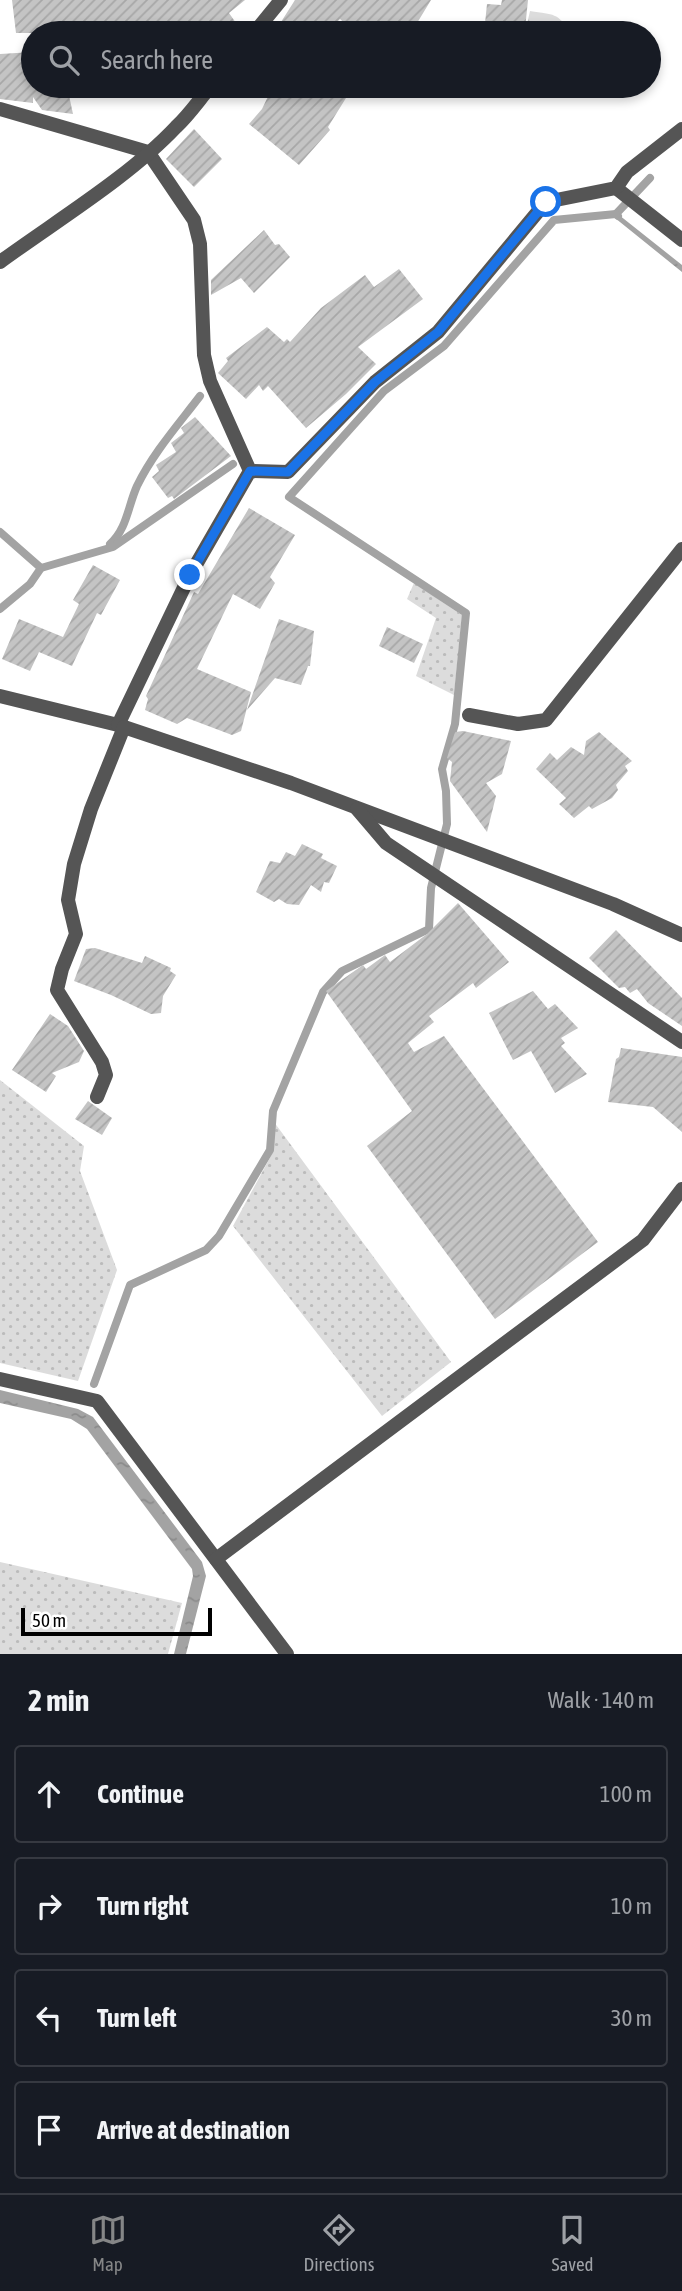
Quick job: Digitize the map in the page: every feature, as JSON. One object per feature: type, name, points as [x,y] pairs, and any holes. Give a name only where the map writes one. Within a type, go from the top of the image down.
[{"type":"street","points":[[264,21],[281,0]]},
{"type":"street","points":[[0,262],[148,152],[176,128],[201,98]]},
{"type":"street","points":[[0,109],[148,152],[194,220],[200,244],[204,355],[210,381],[250,471]]},
{"type":"street","points":[[250,471],[288,472],[375,382],[438,332],[546,202],[616,188],[627,172],[682,129]]},
{"type":"street","points":[[616,188],[682,240]]},
{"type":"street","points":[[97,1097],[106,1075],[102,1062],[57,990],[76,934],[68,901],[74,864],[121,726],[190,575],[250,471]]},
{"type":"street","points":[[469,715],[518,724],[546,720],[682,549]]},
{"type":"street","points":[[0,696],[121,726],[291,783],[613,904],[682,936]]},
{"type":"street","points":[[356,808],[386,843],[682,1042]]},
{"type":"street","points":[[216,1559],[643,1240],[682,1189]]},
{"type":"street","points":[[0,1378],[97,1401],[287,1654]]},
{"type":"green space","points":[[530,11],[545,13],[562,21],[528,21]]},
{"type":"green space","points":[[414,583],[462,615],[454,695],[416,676],[436,618],[407,599]]},
{"type":"green space","points":[[0,1080],[84,1146],[80,1171],[117,1270],[78,1381],[0,1363]]},
{"type":"green space","points":[[274,1122],[451,1362],[382,1416],[233,1226],[272,1154]]},
{"type":"green space","points":[[0,1562],[182,1603],[168,1654],[0,1654]]},
{"type":"water","points":[[617,209],[619,215],[682,265],[682,272],[615,218],[613,212]]},
{"type":"water","points":[[0,1390],[78,1409],[93,1417],[202,1562],[206,1576],[186,1654],[174,1654],[193,1576],[192,1569],[87,1429],[71,1419],[0,1403]]},
{"type":"building","points":[[12,0],[245,0],[229,13],[235,21],[21,21],[21,33],[16,33]]},
{"type":"building","points":[[295,0],[431,0],[418,21],[282,21]]},
{"type":"building","points":[[502,0],[528,0],[526,21],[485,21],[487,4],[501,5]]},
{"type":"building","points":[[21,53],[21,98],[33,98],[33,103],[0,99],[0,54]]},
{"type":"building","points":[[34,98],[70,98],[73,114],[42,110]]},
{"type":"building","points":[[267,98],[346,98],[328,127],[330,130],[299,165],[249,124]]},
{"type":"building","points":[[194,129],[222,159],[194,187],[166,159]]},
{"type":"building","points":[[264,230],[275,245],[279,244],[290,257],[254,293],[241,278],[211,295],[211,280]]},
{"type":"building","points":[[399,269],[423,299],[358,347],[376,364],[306,428],[268,386],[263,391],[259,385],[246,399],[218,373],[228,361],[226,358],[267,327],[284,342],[287,339],[290,342],[321,308],[365,275],[374,287]]},
{"type":"building","points":[[195,417],[231,456],[174,499],[172,496],[168,498],[152,477],[159,471],[156,465],[176,452],[171,443],[184,433],[181,428]]},
{"type":"building","points":[[249,508],[295,535],[270,577],[275,583],[260,609],[233,594],[197,669],[251,692],[241,731],[232,735],[187,718],[177,724],[145,710],[148,699],[146,696],[194,592],[198,594]]},
{"type":"building","points":[[93,565],[120,580],[101,615],[97,613],[72,666],[39,652],[30,671],[2,659],[19,619],[63,637],[79,604],[73,600]]},
{"type":"building","points":[[279,619],[314,631],[310,666],[301,685],[275,678],[247,710]]},
{"type":"building","points":[[387,627],[423,644],[414,663],[379,646]]},
{"type":"building","points":[[463,731],[511,741],[502,774],[486,783],[496,796],[487,832],[450,781],[452,762],[447,758],[455,732]]},
{"type":"building","points":[[599,732],[632,761],[625,766],[628,771],[616,785],[618,790],[612,798],[592,809],[589,806],[574,818],[559,804],[566,798],[536,769],[550,753],[557,760],[571,747],[584,755],[586,741]]},
{"type":"building","points":[[302,844],[323,854],[321,858],[337,866],[329,883],[324,882],[321,892],[311,885],[299,905],[287,904],[279,899],[274,902],[256,892],[270,861],[280,863],[286,852],[295,856]]},
{"type":"building","points":[[458,903],[509,962],[476,988],[473,983],[429,1016],[434,1022],[408,1043],[414,1052],[444,1036],[598,1242],[495,1319],[367,1146],[412,1111],[326,991],[363,965],[366,969],[385,955],[390,962],[427,934]]},
{"type":"building","points":[[616,930],[682,998],[682,1026],[648,1003],[637,989],[630,993],[625,987],[619,988],[589,958]]},
{"type":"building","points":[[95,948],[142,963],[145,956],[171,968],[170,971],[176,975],[163,996],[161,1013],[151,1014],[74,981],[86,949]]},
{"type":"building","points":[[533,991],[548,1009],[555,1004],[578,1028],[561,1038],[565,1043],[561,1046],[587,1074],[555,1093],[531,1051],[513,1060],[489,1013]]},
{"type":"building","points":[[50,1014],[68,1026],[84,1051],[79,1062],[52,1073],[56,1076],[46,1092],[12,1070]]},
{"type":"building","points":[[621,1048],[682,1057],[682,1132],[653,1107],[608,1102],[616,1059]]},
{"type":"building","points":[[88,1101],[112,1118],[102,1135],[75,1119]]},
{"type":"waterway","points":[[618,216],[616,214],[650,178]]},
{"type":"waterway","points":[[94,1384],[130,1285],[206,1250],[219,1236],[270,1150],[273,1111],[323,992],[342,971],[429,929],[431,888],[447,824],[442,769],[455,724],[466,613],[289,497],[384,391],[444,346],[554,220],[616,214]]},
{"type":"waterway","points":[[110,544],[124,524],[137,486],[150,462],[200,396]]},
{"type":"waterway","points":[[0,609],[30,584],[41,568],[113,547],[233,464]]},
{"type":"waterway","points":[[0,532],[41,568]]},
{"type":"route","points":[[190,575],[250,471],[288,472],[375,382],[438,332],[546,202]]}]
